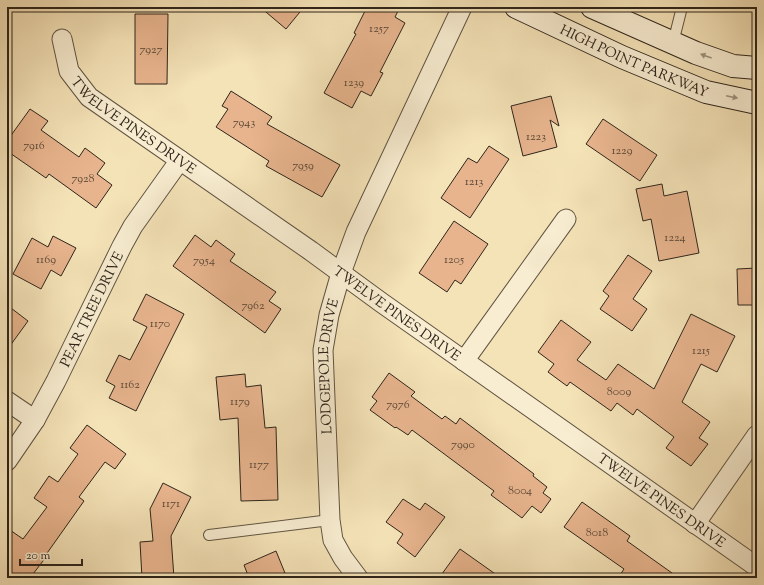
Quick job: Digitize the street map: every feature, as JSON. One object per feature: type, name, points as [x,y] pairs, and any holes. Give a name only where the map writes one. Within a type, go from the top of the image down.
[{"type":"street","name":"LODGEPOLE DRIVE","points":[[358,578],[342,558],[333,540],[330,520],[323,350],[329,315],[341,273],[356,232],[462,7]]},
{"type":"street","name":"HIGH POINT PARKWAY","points":[[516,7],[622,57],[706,92],[757,102]]},
{"type":"street","points":[[592,7],[696,53],[733,66],[757,68]]},
{"type":"street","name":"TWELVE PINES DRIVE","points":[[62,39],[69,71],[89,97],[757,567]]},
{"type":"street","name":"PEAR TREE DRIVE","points":[[7,461],[34,420],[56,381],[133,226],[180,160]]},
{"type":"street","points":[[464,361],[566,219]]},
{"type":"street","points":[[7,401],[34,420]]},
{"type":"street","points":[[694,524],[757,436]]},
{"type":"lane","points":[[673,43],[682,7]]},
{"type":"lane","points":[[209,535],[330,520]]},
{"type":"building","points":[[260,7],[304,7],[286,29]]},
{"type":"building","points":[[367,7],[400,7],[395,17],[405,23],[380,72],[383,73],[371,96],[361,91],[352,108],[324,93],[356,34],[354,33]]},
{"type":"building","points":[[135,14],[168,14],[167,84],[135,84]]},
{"type":"building","points":[[231,91],[272,117],[267,124],[340,165],[322,197],[266,166],[269,161],[216,127],[228,109],[222,106]]},
{"type":"building","points":[[551,96],[559,126],[550,120],[557,147],[523,156],[511,106]]},
{"type":"building","points":[[30,109],[48,121],[41,130],[79,157],[85,148],[105,163],[97,174],[112,185],[96,208],[49,174],[46,178],[7,151],[7,141]]},
{"type":"building","points":[[603,119],[657,155],[640,181],[586,144]]},
{"type":"building","points":[[489,146],[509,159],[470,218],[441,198],[468,158],[477,163]]},
{"type":"building","points":[[662,184],[664,196],[687,191],[699,253],[659,261],[651,219],[643,221],[636,189]]},
{"type":"building","points":[[454,221],[488,244],[461,284],[455,280],[447,292],[419,273]]},
{"type":"building","points":[[195,235],[211,247],[216,240],[235,254],[230,261],[276,292],[269,301],[281,309],[265,333],[173,266]]},
{"type":"building","points":[[53,236],[76,248],[61,276],[51,270],[41,289],[13,274],[32,238],[48,247]]},
{"type":"building","points":[[628,255],[652,271],[633,299],[647,309],[632,331],[600,309],[609,296],[603,291]]},
{"type":"building","points":[[757,268],[757,305],[738,305],[737,269]]},
{"type":"building","points":[[146,294],[184,314],[136,411],[109,398],[115,386],[106,381],[119,355],[130,360],[147,327],[133,320]]},
{"type":"building","points":[[7,305],[28,321],[7,350]]},
{"type":"building","points":[[691,314],[735,336],[717,372],[701,364],[682,402],[710,422],[699,438],[708,444],[691,466],[666,448],[674,437],[637,409],[633,415],[617,403],[611,411],[570,382],[567,386],[548,372],[554,364],[538,352],[561,320],[591,342],[577,360],[606,380],[618,364],[654,389]]},
{"type":"building","points":[[389,373],[415,392],[411,396],[442,419],[445,416],[456,424],[460,418],[534,474],[533,476],[547,487],[543,493],[551,499],[541,513],[532,506],[522,518],[491,495],[494,491],[412,430],[408,435],[396,427],[395,428],[370,410],[377,401],[372,397]]},
{"type":"building","points":[[245,374],[246,387],[261,385],[265,428],[276,427],[278,500],[241,501],[238,418],[220,420],[216,377]]},
{"type":"building","points":[[87,425],[126,454],[115,469],[105,462],[79,497],[84,501],[30,578],[7,578],[7,528],[23,539],[47,507],[34,498],[49,476],[58,482],[78,454],[70,448]]},
{"type":"building","points":[[163,483],[191,497],[171,536],[174,578],[142,578],[140,542],[153,541],[150,509]]},
{"type":"building","points":[[403,499],[420,510],[425,503],[445,517],[415,557],[397,543],[403,534],[386,522]]},
{"type":"building","points":[[582,502],[630,536],[627,541],[679,578],[618,578],[624,569],[564,527]]},
{"type":"building","points":[[460,549],[501,578],[439,578]]},
{"type":"building","points":[[276,551],[287,578],[249,578],[244,565]]}]
